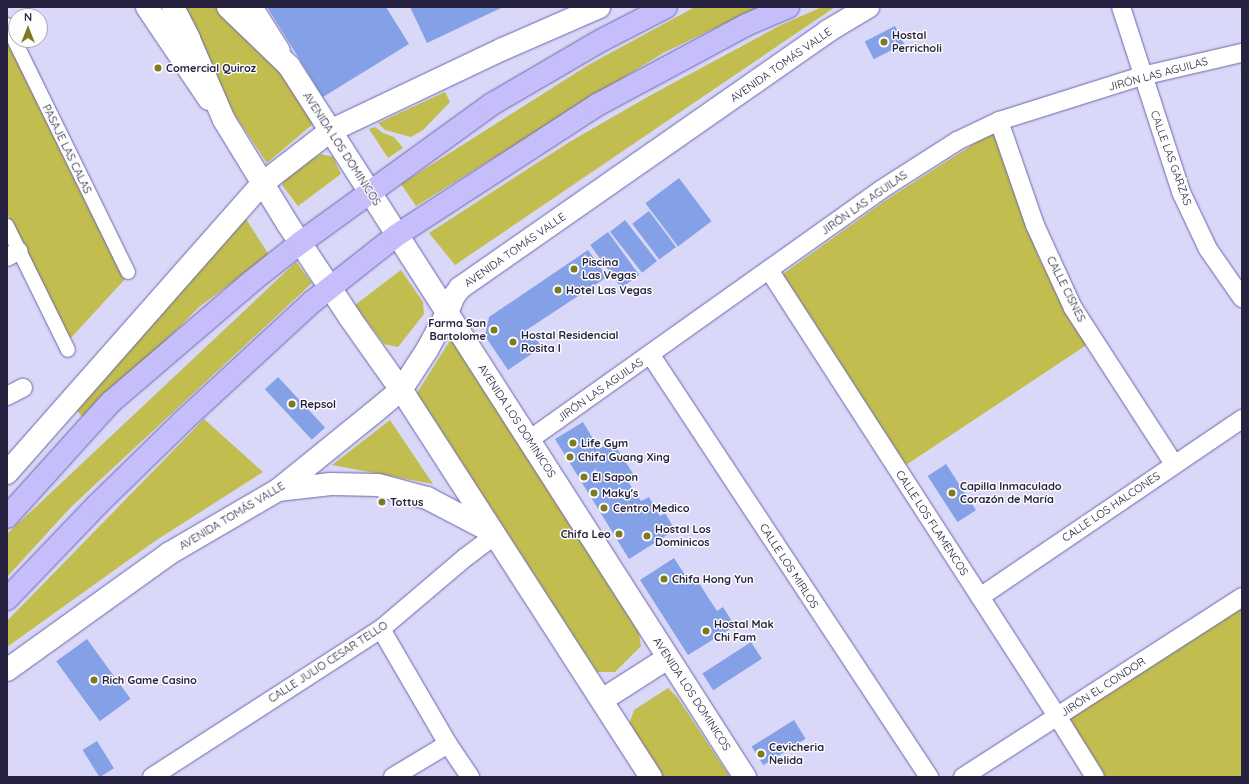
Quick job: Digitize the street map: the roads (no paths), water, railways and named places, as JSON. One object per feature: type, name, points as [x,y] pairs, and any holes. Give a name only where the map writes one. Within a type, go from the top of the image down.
[{"type":"main road","points":[[147,7],[224,120],[300,243],[401,390],[651,777]]},
{"type":"main road","points":[[173,7],[189,39],[224,120]]},
{"type":"main road","name":"AVENIDA LOS DOMINICOS","points":[[228,7],[289,66]]},
{"type":"main road","name":"AVENIDA LOS DOMINICOS","points":[[251,7],[745,777]]},
{"type":"main road","points":[[7,473],[263,183],[330,131],[503,49],[599,7]]},
{"type":"main road","points":[[7,516],[111,402],[252,281],[300,243],[492,104],[602,40],[666,7]]},
{"type":"main road","points":[[7,599],[98,504],[183,421],[297,316],[397,235],[597,105],[746,25],[788,7]]},
{"type":"main road","name":"AVENIDA TOMÁS VALLE","points":[[7,670],[170,553],[278,490],[401,390],[427,350],[447,313],[454,296],[460,288],[828,31],[868,7]]},
{"type":"main road","points":[[278,490],[330,484],[378,485],[427,498],[495,534]]},
{"type":"main road","points":[[602,700],[668,658]]},
{"type":"street","name":"CALLE LAS GARZAS","points":[[1121,7],[1142,76],[1181,192],[1208,249],[1242,298]]},
{"type":"street","name":"PASAJE LAS CALAS","points":[[7,25],[128,272]]},
{"type":"street","name":"JIRÓN LAS AGUILAS","points":[[529,440],[768,270],[907,173],[957,141],[999,121],[1142,76],[1242,53]]},
{"type":"street","name":"CALLE CISNES","points":[[999,121],[1035,225],[1074,308],[1174,464]]},
{"type":"street","points":[[7,226],[13,254],[68,350]]},
{"type":"street","name":"CALLE LOS FLAMENCOS","points":[[768,270],[1095,777]]},
{"type":"street","name":"CALLE LOS MIRLOS","points":[[650,354],[929,777]]},
{"type":"street","name":"CALLE LOS HALCONES","points":[[980,597],[1242,419]]},
{"type":"street","name":"CALLE JULIO CESAR TELLO","points":[[152,777],[381,629],[495,534]]},
{"type":"street","name":"JIRÓN EL CONDOR","points":[[964,777],[1242,597]]},
{"type":"street","points":[[381,629],[448,744],[470,777]]},
{"type":"street","points":[[393,777],[448,744]]},
{"type":"place","name":"Hostal Perricholi","points":[[884,42]]},
{"type":"place","name":"Comercial Quiroz","points":[[158,68]]},
{"type":"place","name":"Piscina Las Vegas","points":[[574,269]]},
{"type":"place","name":"Hotel Las Vegas","points":[[558,290]]},
{"type":"place","name":"Farma San Bartolome","points":[[494,330]]},
{"type":"place","name":"Hostal Residencial Rosita I","points":[[513,342]]},
{"type":"place","name":"Repsol","points":[[292,404]]},
{"type":"place","name":"Life Gym","points":[[573,443]]},
{"type":"place","name":"Chifa Guang Xing","points":[[570,457]]},
{"type":"place","name":"El Sapon","points":[[584,477]]},
{"type":"place","name":"Maky's","points":[[594,493]]},
{"type":"place","name":"Capilla Inmaculado Corazón de María","points":[[952,493]]},
{"type":"place","name":"Tottus","points":[[382,502]]},
{"type":"place","name":"Centro Medico","points":[[604,508]]},
{"type":"place","name":"Chifa Leo","points":[[619,534]]},
{"type":"place","name":"Hostal Los Dominicos","points":[[647,536]]},
{"type":"place","name":"Chifa Hong Yun","points":[[664,579]]},
{"type":"place","name":"Hostal Mak Chi Fam","points":[[706,631]]},
{"type":"place","name":"Rich Game Casino","points":[[94,680]]},
{"type":"place","name":"Cevicheria Nelida","points":[[761,754]]}]
